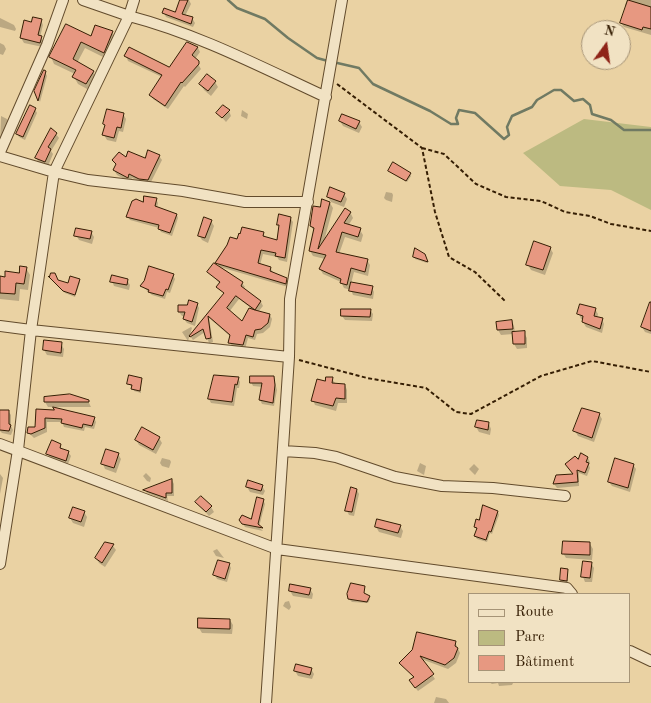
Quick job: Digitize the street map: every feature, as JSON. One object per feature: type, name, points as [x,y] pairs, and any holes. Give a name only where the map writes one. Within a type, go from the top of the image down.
[{"type":"street","points":[[0,152],[27,93],[63,0]]},
{"type":"street","points":[[83,0],[129,16],[163,25],[213,44],[326,97]]},
{"type":"street","points":[[0,564],[18,450],[31,330],[54,172],[129,16],[134,0]]},
{"type":"street","points":[[266,703],[289,357],[290,299],[342,0]]},
{"type":"street","points":[[0,156],[88,180],[183,191],[245,202],[308,202]]},
{"type":"street","points":[[0,326],[289,357]]},
{"type":"street","points":[[0,444],[277,549],[567,588],[571,593]]},
{"type":"street","points":[[283,451],[315,452],[395,476],[442,486],[493,488],[565,496]]},
{"type":"street","points":[[631,651],[651,661]]},
{"type":"path","points":[[330,73],[422,148],[444,154],[476,184],[506,197],[541,201],[565,212],[590,216],[611,224],[651,231]]},
{"type":"path","points":[[422,148],[435,212],[449,257],[475,272],[505,301]]},
{"type":"path","points":[[289,357],[367,378],[426,388],[456,412],[471,414],[541,376],[592,360],[651,372]]},
{"type":"green space","points":[[584,119],[651,127],[651,210],[611,190],[560,186],[523,153]]},
{"type":"building","points":[[180,0],[188,0],[182,14],[193,17],[191,24],[162,13],[164,8],[175,12]]},
{"type":"building","points":[[628,0],[651,7],[651,29],[643,27],[642,30],[631,26],[631,20],[621,20]]},
{"type":"building","points":[[33,17],[42,19],[38,35],[42,36],[40,43],[20,38],[24,20],[31,22]]},
{"type":"building","points":[[66,24],[91,36],[95,25],[113,31],[104,53],[81,42],[73,59],[94,71],[86,84],[72,77],[76,70],[49,57]]},
{"type":"building","points":[[187,42],[198,47],[192,55],[199,61],[199,64],[181,82],[165,106],[149,95],[162,75],[124,56],[129,47],[169,67]]},
{"type":"building","points":[[44,70],[46,71],[38,101],[34,91]]},
{"type":"building","points":[[207,74],[216,81],[208,91],[199,84]]},
{"type":"building","points":[[30,105],[36,108],[23,137],[16,134]]},
{"type":"building","points":[[223,105],[230,110],[222,118],[216,113]]},
{"type":"building","points":[[107,109],[124,113],[121,128],[117,127],[114,138],[102,135]]},
{"type":"building","points":[[342,114],[360,121],[356,129],[339,121]]},
{"type":"building","points":[[51,128],[57,133],[48,147],[51,149],[45,162],[35,158]]},
{"type":"building","points":[[148,150],[160,155],[148,180],[139,179],[129,174],[128,178],[113,170],[116,164],[112,160],[119,152],[126,157],[128,151],[145,158]]},
{"type":"building","points":[[393,162],[411,173],[406,181],[388,171]]},
{"type":"building","points":[[330,187],[345,193],[341,202],[327,197]]},
{"type":"building","points":[[144,196],[157,198],[155,206],[177,214],[170,233],[158,229],[159,225],[126,217],[132,201],[136,199],[143,202]]},
{"type":"building","points":[[322,199],[330,202],[318,249],[345,208],[351,212],[344,223],[361,228],[358,237],[342,232],[336,252],[368,259],[365,272],[351,268],[347,285],[340,283],[341,279],[319,269],[326,255],[309,251],[314,228],[310,226],[313,206],[320,207]]},
{"type":"building","points":[[279,214],[291,217],[285,258],[275,256],[276,253],[261,250],[258,263],[271,267],[270,271],[287,278],[286,284],[215,263],[230,237],[237,239],[242,227],[264,232],[263,236],[277,240]]},
{"type":"building","points":[[204,217],[212,220],[205,238],[198,236]]},
{"type":"building","points":[[76,228],[92,231],[90,239],[74,236]]},
{"type":"building","points":[[534,241],[551,247],[543,270],[526,265]]},
{"type":"building","points":[[415,248],[425,254],[428,262],[413,257]]},
{"type":"building","points":[[214,263],[243,282],[241,286],[261,301],[255,310],[270,314],[268,323],[261,329],[255,330],[253,337],[246,335],[243,345],[228,343],[230,335],[208,316],[211,338],[206,339],[203,329],[189,336],[224,293],[216,287],[220,282],[207,272]],"holes":[[[236,296],[255,310],[249,308],[242,321],[227,308]]]},
{"type":"building","points":[[20,266],[27,267],[24,284],[16,283],[15,294],[0,293],[0,276],[5,277],[5,271],[19,273]]},
{"type":"building","points":[[149,266],[174,274],[168,290],[166,289],[163,296],[148,292],[149,290],[140,286],[144,281]]},
{"type":"building","points":[[51,273],[55,273],[58,280],[68,283],[70,276],[80,279],[75,295],[63,291],[49,277]]},
{"type":"building","points":[[112,275],[128,279],[127,285],[110,282]]},
{"type":"building","points":[[351,282],[373,286],[371,295],[349,291]]},
{"type":"building","points":[[189,300],[198,303],[192,322],[183,319],[185,312],[178,312],[178,305],[187,305]]},
{"type":"building","points":[[651,302],[651,331],[641,327]]},
{"type":"building","points":[[580,304],[596,308],[594,316],[603,318],[600,329],[582,322],[583,316],[577,314]]},
{"type":"building","points":[[341,309],[371,309],[370,317],[341,316]]},
{"type":"building","points":[[512,320],[513,329],[497,330],[496,322]]},
{"type":"building","points":[[525,331],[525,344],[513,344],[512,332]]},
{"type":"building","points":[[44,340],[62,342],[61,353],[43,350]]},
{"type":"building","points":[[129,375],[142,378],[140,391],[131,389],[132,385],[127,384]]},
{"type":"building","points":[[214,375],[239,377],[237,385],[235,384],[232,402],[208,399]]},
{"type":"building","points":[[250,376],[274,376],[273,403],[259,400],[262,383],[250,383]]},
{"type":"building","points":[[326,377],[333,377],[332,383],[345,384],[345,399],[336,398],[333,406],[311,401],[317,379],[325,381]]},
{"type":"building","points":[[70,394],[89,400],[89,402],[44,402],[44,397]]},
{"type":"building","points":[[53,407],[95,417],[92,426],[83,424],[82,428],[61,423],[62,419],[45,418],[45,428],[31,434],[27,433],[28,427],[35,427],[36,409],[54,410]]},
{"type":"building","points":[[582,408],[600,413],[592,438],[573,431]]},
{"type":"building","points":[[0,410],[9,410],[9,424],[11,425],[9,431],[0,430]]},
{"type":"building","points":[[477,420],[489,422],[488,430],[475,427]]},
{"type":"building","points":[[142,427],[160,437],[153,450],[135,440]]},
{"type":"building","points":[[52,440],[61,444],[60,448],[69,451],[66,461],[46,454]]},
{"type":"building","points":[[106,449],[119,453],[114,468],[101,464]]},
{"type":"building","points":[[581,453],[588,457],[586,462],[589,463],[585,473],[577,470],[578,482],[553,484],[556,475],[573,474],[565,464],[575,456],[578,459]]},
{"type":"building","points":[[615,458],[634,464],[628,488],[608,482]]},
{"type":"building","points":[[172,479],[172,493],[166,493],[166,498],[143,490]]},
{"type":"building","points":[[248,480],[263,485],[261,491],[246,487]]},
{"type":"building","points":[[351,487],[357,489],[352,512],[345,511]]},
{"type":"building","points":[[201,496],[212,506],[206,512],[195,502]]},
{"type":"building","points":[[257,497],[264,499],[258,524],[263,528],[242,524],[239,520],[242,515],[251,519]]},
{"type":"building","points":[[483,505],[498,511],[491,532],[489,531],[486,540],[474,536],[477,528],[474,527],[476,519],[479,520]]},
{"type":"building","points":[[73,507],[85,511],[81,522],[69,518]]},
{"type":"building","points":[[377,519],[401,525],[398,533],[375,527]]},
{"type":"building","points":[[563,541],[590,542],[590,555],[562,554]]},
{"type":"building","points":[[105,542],[114,544],[102,563],[95,558]]},
{"type":"building","points":[[218,560],[230,563],[225,579],[213,575]]},
{"type":"building","points":[[583,561],[592,562],[590,578],[581,577]]},
{"type":"building","points":[[561,568],[568,569],[567,581],[560,580]]},
{"type":"building","points":[[351,583],[365,586],[364,593],[370,596],[367,602],[348,599],[347,594]]},
{"type":"building","points":[[290,584],[311,588],[309,595],[289,591]]},
{"type":"building","points":[[198,618],[230,619],[230,629],[198,628]]},
{"type":"building","points":[[417,632],[456,641],[455,646],[458,648],[454,658],[445,665],[420,656],[434,674],[415,688],[409,680],[414,677],[399,663],[412,650]]},
{"type":"building","points":[[296,664],[312,668],[310,675],[294,671]]},
{"type":"waterway","points":[[228,0],[237,8],[265,19],[317,58],[328,61]]},
{"type":"waterway","points":[[333,62],[359,68],[373,84],[430,111],[451,124],[458,124],[456,118],[459,110],[475,113],[504,139],[509,135],[507,127],[512,116],[532,107],[537,100],[554,90],[561,90],[574,101],[583,99],[590,105],[592,114],[611,120],[624,130],[651,130]]}]
